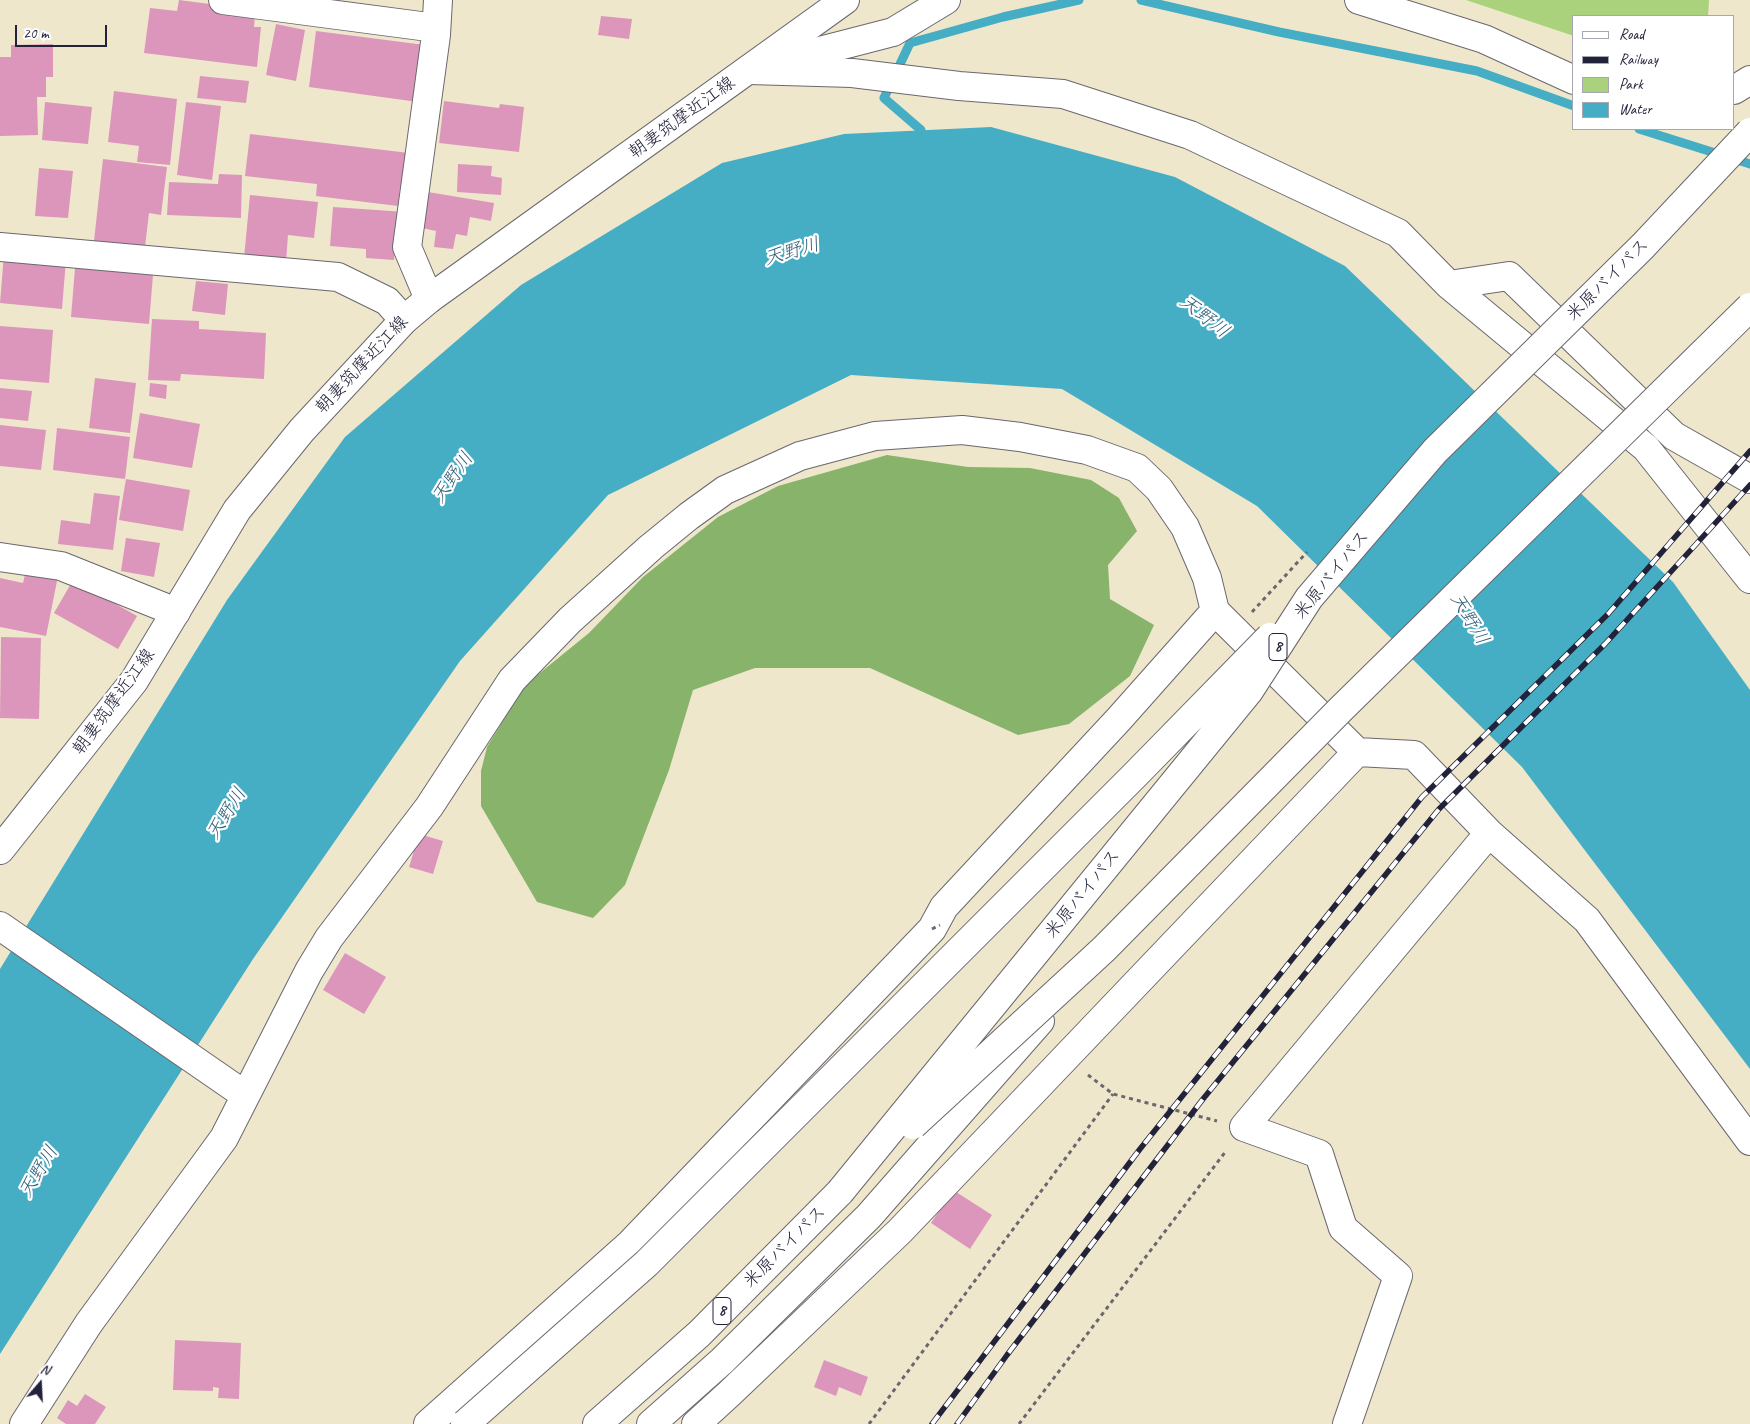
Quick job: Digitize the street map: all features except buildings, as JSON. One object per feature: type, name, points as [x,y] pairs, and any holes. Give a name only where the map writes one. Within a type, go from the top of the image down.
[{"type":"main road","points":[[223,0],[436,28]]},
{"type":"main road","points":[[429,299],[407,246],[436,28],[438,0]]},
{"type":"main road","name":"朝妻筑摩近江線","points":[[0,850],[134,682],[237,510],[302,430],[404,320],[429,299],[845,0]]},
{"type":"main road","points":[[750,70],[893,32],[946,0]]},
{"type":"main road","points":[[1359,0],[1484,39],[1572,79]]},
{"type":"main road","points":[[750,70],[852,73],[959,86],[1063,94],[1190,135],[1398,233],[1449,285],[1646,448],[1750,579]]},
{"type":"main road","points":[[1735,89],[1750,80]]},
{"type":"main road","name":"米原バイパス","points":[[840,1192],[1249,691],[1309,598],[1435,451],[1643,246],[1750,132]]},
{"type":"main road","points":[[0,247],[338,277],[387,301],[404,320]]},
{"type":"main road","points":[[1449,285],[1509,276],[1674,436],[1750,479]]},
{"type":"main road","name":"米原バイパス","points":[[598,1424],[699,1334],[840,1192],[1104,949],[1340,710],[1750,307]]},
{"type":"main road","points":[[24,1424],[89,1323],[224,1138],[309,970],[329,938],[429,807],[512,680],[570,620],[689,516],[725,490],[800,456],[875,436],[962,430],[1020,437],[1087,450],[1137,468],[1159,489],[1185,527],[1207,578],[1215,611],[1357,752],[1414,755],[1489,833],[1587,920],[1750,1141]]},
{"type":"main road","points":[[0,557],[61,566],[176,612]]},
{"type":"main road","points":[[465,1424],[647,1263],[1309,598]]},
{"type":"main road","points":[[428,1424],[630,1244],[932,929],[944,907],[1215,611]]},
{"type":"main road","points":[[696,1424],[738,1387],[900,1231],[1357,752]]},
{"type":"main road","points":[[1347,1424],[1398,1276],[1343,1228],[1319,1154],[1244,1128],[1489,833]]},
{"type":"main road","points":[[0,926],[245,1095]]},
{"type":"main road","points":[[651,1424],[722,1361],[868,1216],[1104,949]]},
{"type":"path","points":[[1018,1424],[1244,1128],[1112,1094],[1066,1058]]},
{"type":"path","points":[[869,1424],[1112,1094]]},
{"type":"green space","points":[[1466,0],[1709,0],[1708,15],[1572,15],[1572,35]]},
{"type":"green space","points":[[887,455],[968,467],[1030,468],[1091,480],[1119,498],[1137,531],[1108,565],[1110,599],[1154,625],[1130,676],[1069,724],[1018,735],[870,668],[755,668],[693,690],[669,770],[625,885],[593,918],[537,902],[481,806],[481,771],[487,747],[525,685],[589,633],[643,577],[718,517],[778,486]]},
{"type":"water","name":"天野川","points":[[991,127],[1175,177],[1345,266],[1673,582],[1750,690],[1750,1069],[1522,767],[1257,506],[1062,389],[851,375],[608,495],[460,661],[253,959],[0,1354],[0,969],[227,600],[345,437],[521,285],[722,163],[844,134]]},
{"type":"waterway","points":[[920,141],[921,130],[884,98],[910,43],[1003,17],[1079,0]]},
{"type":"waterway","points":[[1141,0],[1279,32],[1477,71],[1572,105]]},
{"type":"waterway","points":[[1642,130],[1750,164]]},
{"type":"railway","points":[[932,1424],[1140,1149],[1422,797],[1608,614],[1750,451]]},
{"type":"railway","points":[[957,1424],[1007,1355],[1203,1099],[1439,809],[1605,644],[1750,485]]}]
